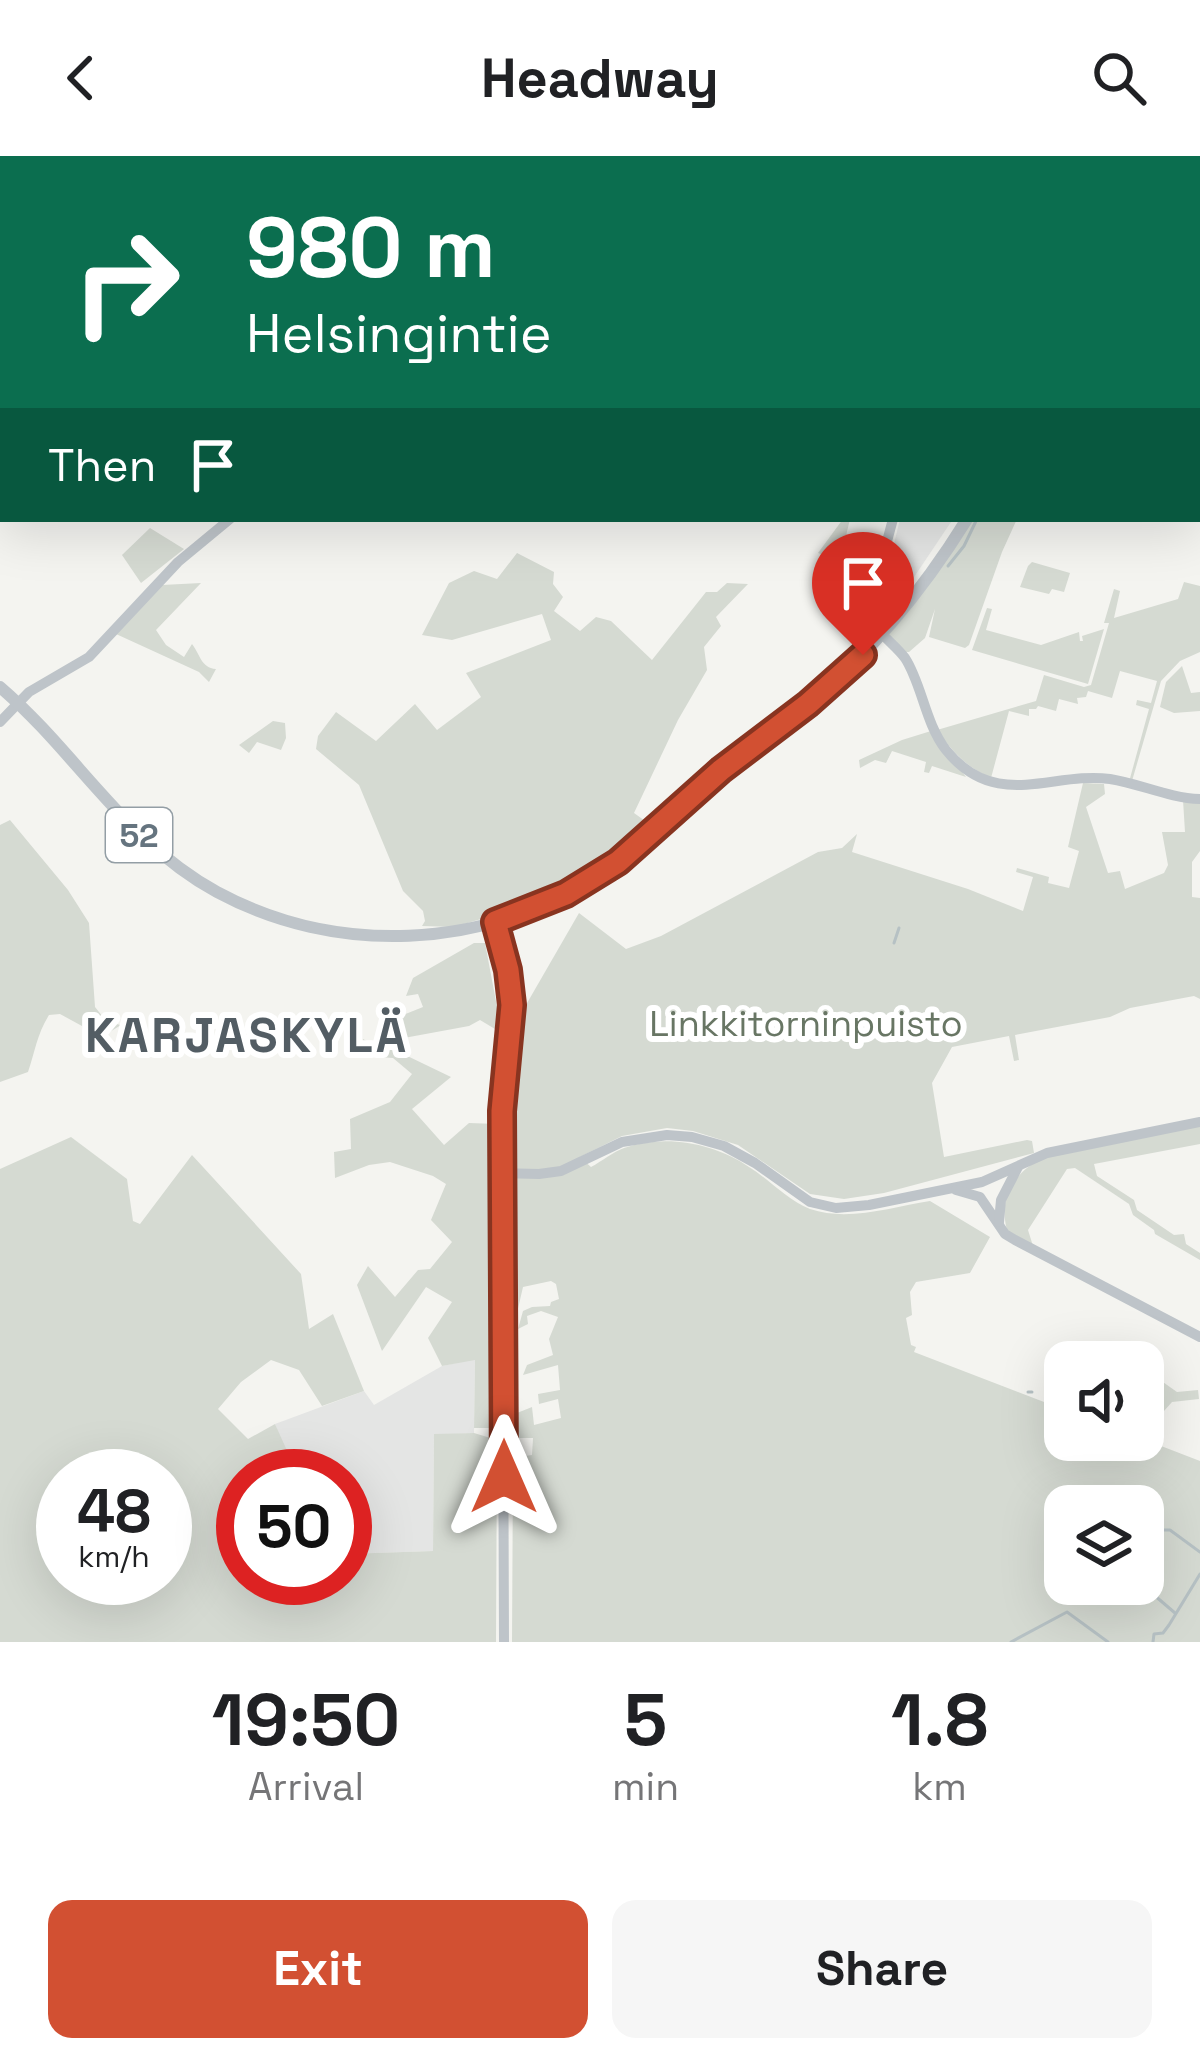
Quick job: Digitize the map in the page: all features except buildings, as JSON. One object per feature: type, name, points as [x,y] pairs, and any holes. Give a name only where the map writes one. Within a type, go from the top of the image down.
[{"type":"main road","name":"52","points":[[0,687],[123,819],[156,850],[218,892],[280,919],[338,933],[437,934],[495,922],[566,894],[642,843],[721,770],[808,704],[893,625],[965,522]]},
{"type":"street","points":[[0,722],[29,692],[89,657],[178,562],[226,522]]},
{"type":"street","points":[[891,522],[876,582],[880,594],[874,620],[905,659],[936,735],[955,760],[993,781],[1017,785],[1108,779],[1200,799]]},
{"type":"street","points":[[495,922],[512,1005],[503,1091],[504,1642]]},
{"type":"street","points":[[502,1173],[561,1171],[622,1142],[667,1135],[692,1137],[724,1146],[799,1197],[836,1208],[951,1189],[988,1180],[1054,1151],[1200,1122]]},
{"type":"street","points":[[951,1189],[994,1204],[1022,1163]]},
{"type":"street","points":[[988,1180],[1002,1182],[999,1225]]},
{"type":"street","points":[[988,1180],[979,1189],[983,1200],[1015,1240],[1200,1336]]},
{"type":"shaded area","points":[[899,522],[951,522],[900,598],[884,585]]},
{"type":"shaded area","points":[[475,1359],[474,1433],[434,1435],[433,1551],[372,1553],[372,1449],[284,1449],[275,1424],[364,1391],[374,1405],[442,1366]]},
{"type":"green space","points":[[841,522],[849,522],[840,561],[818,553]]},
{"type":"green space","points":[[971,522],[1016,522],[969,645],[965,648],[929,637],[935,609],[925,638],[905,652],[886,636]]},
{"type":"green space","points":[[150,528],[184,549],[141,583],[122,555]]},
{"type":"green space","points":[[517,553],[554,572],[553,584],[563,597],[554,611],[580,631],[596,617],[611,621],[652,660],[706,592],[717,592],[727,583],[748,584],[716,617],[721,626],[704,647],[707,670],[634,813],[648,823],[584,879],[539,902],[454,927],[422,926],[423,911],[403,891],[359,785],[316,749],[318,736],[336,712],[376,741],[415,704],[437,730],[481,697],[466,673],[551,640],[542,614],[452,640],[422,635],[449,583],[474,571],[497,579]]},
{"type":"green space","points":[[1032,562],[1070,573],[1064,592],[1052,589],[1049,594],[1020,587]]},
{"type":"green space","points":[[1184,582],[1200,586],[1200,652],[1180,661],[1161,681],[1132,781],[1149,709],[1136,705],[1137,700],[1151,703],[1157,681],[1120,671],[1112,698],[1088,691],[1086,697],[1077,698],[1078,704],[1059,699],[1056,711],[1038,706],[1029,709],[1029,716],[1009,711],[991,778],[961,758],[937,730],[1036,701],[1044,675],[1091,685],[1114,589],[1120,591],[1114,618],[1178,599]]},
{"type":"green space","points":[[201,583],[156,630],[166,645],[184,657],[192,644],[204,663],[216,669],[209,682],[199,672],[116,634],[162,585]]},
{"type":"green space","points":[[987,608],[992,609],[986,630],[1041,645],[1079,632],[1083,641],[1082,636],[1104,629],[1088,684],[972,650]]},
{"type":"green space","points":[[1182,666],[1191,693],[1200,692],[1200,711],[1174,713],[1160,707],[1166,682]]},
{"type":"green space","points":[[273,721],[285,723],[281,750],[257,742],[249,753],[239,745]]},
{"type":"green space","points":[[931,731],[966,777],[932,766],[929,773],[924,772],[926,762],[892,751],[886,763],[875,760],[860,768],[859,760]]},
{"type":"green space","name":"Linkkitorninpuisto","points":[[1083,783],[1104,784],[1105,794],[1086,807],[1108,873],[1120,871],[1125,889],[1164,873],[1168,865],[1162,832],[1185,832],[1183,800],[1200,801],[1200,851],[1192,862],[1192,897],[1200,898],[1200,999],[1194,996],[1130,1008],[1110,1017],[1015,1035],[1019,1060],[1014,1061],[1009,1036],[952,1047],[932,1083],[944,1157],[1027,1140],[1032,1141],[1034,1153],[844,1199],[810,1194],[738,1145],[693,1131],[667,1128],[622,1136],[580,1157],[591,1167],[640,1144],[689,1143],[735,1159],[810,1209],[855,1214],[930,1201],[990,1237],[970,1273],[916,1282],[910,1292],[912,1315],[906,1318],[914,1352],[1044,1402],[1044,1461],[1164,1461],[1164,1447],[1200,1461],[1200,1642],[512,1642],[513,1466],[517,1457],[532,1455],[533,1438],[517,1438],[517,1413],[532,1407],[534,1425],[561,1418],[558,1399],[539,1404],[538,1394],[560,1390],[558,1365],[523,1375],[527,1365],[553,1355],[549,1339],[558,1317],[541,1311],[527,1316],[528,1324],[518,1329],[523,1311],[550,1306],[559,1299],[556,1284],[523,1287],[511,1339],[510,1084],[519,1017],[579,913],[626,949],[661,936],[818,852],[842,848],[857,834],[852,852],[1023,911],[1033,877],[1016,872],[1017,868],[1069,888],[1079,851],[1068,847]]},
{"type":"green space","points":[[10,820],[89,923],[95,1007],[107,1022],[121,1025],[87,1046],[82,1026],[60,1014],[49,1015],[28,1072],[0,1082],[0,825]]},
{"type":"green space","points":[[474,943],[485,943],[498,1012],[495,1029],[480,1020],[393,1040],[397,1051],[451,1077],[412,1109],[444,1145],[469,1123],[497,1124],[493,1428],[474,1428],[475,1360],[442,1366],[428,1338],[452,1302],[426,1287],[382,1351],[357,1285],[368,1266],[395,1297],[418,1270],[430,1269],[452,1242],[431,1220],[446,1184],[390,1162],[335,1178],[334,1152],[351,1149],[350,1119],[390,1102],[412,1074],[393,1058],[353,1055],[362,1050],[363,1039],[374,1045],[393,1019],[423,1007],[418,994],[406,996],[413,978]]},
{"type":"green space","points":[[1200,1126],[1200,1144],[1094,1164],[1097,1176],[1134,1200],[1137,1210],[1174,1235],[1184,1234],[1186,1244],[1200,1253],[1200,1260],[1155,1234],[1133,1215],[1129,1204],[1075,1168],[1067,1169],[1028,1230],[1033,1246],[1007,1230],[1005,1206],[1011,1186],[1044,1157]]},
{"type":"green space","points":[[71,1137],[127,1179],[133,1221],[140,1224],[192,1155],[301,1274],[309,1329],[333,1314],[364,1391],[322,1406],[299,1370],[271,1360],[241,1382],[218,1409],[248,1439],[275,1424],[286,1449],[216,1449],[216,1605],[372,1605],[372,1553],[433,1551],[434,1434],[474,1433],[497,1440],[496,1642],[0,1642],[0,1169]]},
{"type":"green space","points":[[1164,1383],[1177,1392],[1198,1390],[1199,1399],[1172,1402],[1164,1411]]},
{"type":"waterway","points":[[948,566],[976,522]]},
{"type":"waterway","points":[[894,943],[899,928]]},
{"type":"waterway","points":[[1164,1530],[1200,1552]]},
{"type":"waterway","points":[[1153,1642],[1154,1634],[1163,1633],[1200,1574]]},
{"type":"waterway","points":[[1164,1604],[1175,1613]]},
{"type":"waterway","points":[[1011,1642],[1067,1612],[1108,1642]]},
{"type":"district","name":"KARJASKYLÄ","points":[[247,1035]]},
{"type":"route","points":[[504,1477],[502,1111],[512,1005],[495,922],[566,894],[618,862],[721,770],[863,655]]}]
